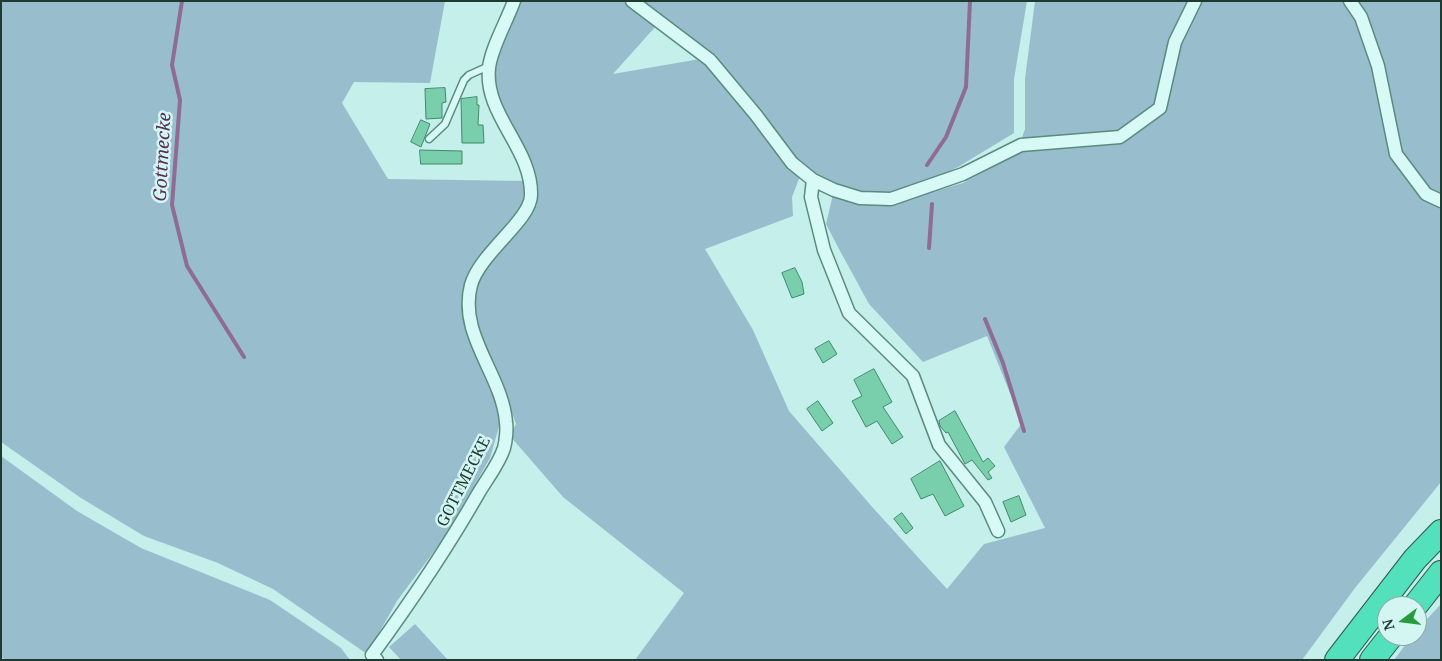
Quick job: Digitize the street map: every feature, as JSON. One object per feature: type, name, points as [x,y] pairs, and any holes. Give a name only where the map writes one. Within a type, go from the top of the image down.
[{"type":"highway","points":[[1336,660],[1415,559],[1441,532]]},
{"type":"highway","points":[[1423,596],[1441,573]]},
{"type":"highway","points":[[1372,660],[1383,646]]},
{"type":"street","name":"GOTTMECKE","points":[[374,657],[451,541],[504,448],[506,422],[495,382],[474,338],[469,300],[472,284],[486,257],[530,206],[531,194],[527,163],[497,110],[488,79],[489,66],[514,1]]},
{"type":"street","points":[[632,1],[710,60],[756,115],[792,163],[813,180],[834,190],[860,198],[891,199],[963,174],[1021,145],[1120,137],[1160,108],[1175,42],[1195,1]]},
{"type":"street","points":[[1350,1],[1362,17],[1378,66],[1396,154],[1426,194],[1441,201]]},
{"type":"street","points":[[813,180],[811,197],[822,241],[849,313],[913,376],[939,445],[985,502],[998,531]]},
{"type":"lane","points":[[429,139],[446,124],[464,80],[469,75],[489,66]]},
{"type":"shaded area","points":[[1,1],[445,1],[430,83],[354,82],[342,103],[388,179],[526,181],[522,204],[514,218],[476,260],[463,297],[464,319],[491,383],[500,423],[490,458],[444,538],[397,601],[367,654],[273,589],[218,563],[144,536],[81,498],[1,442]]},
{"type":"shaded area","points":[[521,1],[623,1],[657,25],[613,74],[717,56],[641,1],[1027,1],[1014,79],[1014,133],[958,167],[891,199],[890,204],[963,183],[1016,155],[1025,129],[1025,79],[1035,1],[1441,1],[1441,482],[1355,588],[1302,660],[635,660],[684,593],[563,497],[510,436],[516,424],[499,377],[484,345],[474,311],[476,287],[480,277],[503,245],[537,205],[536,180],[533,168],[501,106],[495,85],[498,61]],"holes":[[[802,171],[834,190],[826,224],[869,304],[923,362],[987,336],[1022,423],[1004,447],[1045,528],[984,544],[947,589],[789,411],[753,330],[705,249],[793,216],[792,197]]]},
{"type":"shaded area","points":[[1,456],[77,511],[141,548],[270,600],[341,648],[350,660],[6,660],[1,657]]},
{"type":"shaded area","points":[[1441,604],[1441,660],[1394,660],[1404,646],[1427,646],[1427,619]]},
{"type":"shaded area","points":[[415,624],[448,660],[401,660],[389,647]]},
{"type":"building","points":[[445,88],[446,102],[442,103],[442,118],[426,119],[425,89]]},
{"type":"building","points":[[477,97],[477,105],[479,105],[478,125],[483,125],[484,143],[462,143],[461,99]]},
{"type":"building","points":[[421,120],[430,124],[421,147],[411,142]]},
{"type":"building","points":[[420,150],[462,151],[462,164],[421,164]]},
{"type":"building","points":[[795,268],[802,282],[804,294],[792,298],[782,273]]},
{"type":"building","points":[[829,341],[837,354],[823,363],[815,349]]},
{"type":"building","points":[[874,369],[892,402],[883,407],[903,437],[892,444],[877,421],[866,427],[852,401],[862,396],[854,380]]},
{"type":"building","points":[[818,401],[833,423],[822,431],[807,409]]},
{"type":"building","points":[[955,411],[983,462],[988,458],[995,466],[988,472],[992,478],[988,480],[972,460],[965,464],[948,432],[946,433],[940,426],[939,421]]},
{"type":"building","points":[[940,461],[964,506],[945,516],[933,494],[921,499],[911,479]]},
{"type":"building","points":[[1019,496],[1026,515],[1011,522],[1003,502]]},
{"type":"building","points":[[902,513],[913,528],[906,534],[894,519]]},
{"type":"waterway","name":"Gottmecke","points":[[182,1],[172,65],[180,100],[172,205],[187,266],[244,357]]},
{"type":"waterway","points":[[927,165],[946,137],[966,87],[970,1]]},
{"type":"waterway","points":[[929,248],[932,204]]},
{"type":"waterway","points":[[985,319],[1003,363],[1024,431]]}]
